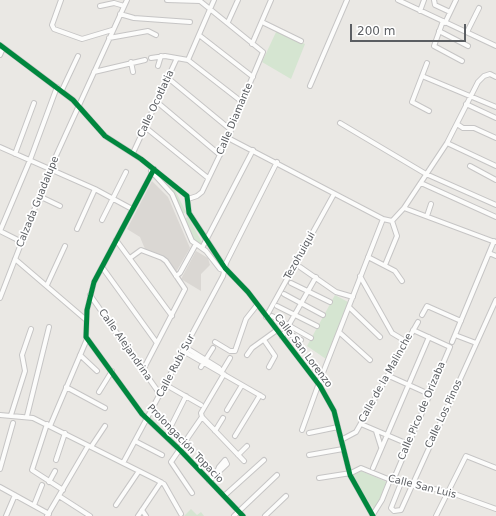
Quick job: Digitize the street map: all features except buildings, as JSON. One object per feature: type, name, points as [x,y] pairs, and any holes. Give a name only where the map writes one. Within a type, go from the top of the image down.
[{"type":"street","points":[[61,0],[52,25],[54,29],[82,39],[112,30]]},
{"type":"street","name":"Calzada Guadalupe","points":[[0,298],[50,169],[112,30],[127,0]]},
{"type":"street","points":[[167,0],[198,0],[228,22],[252,44],[271,0]]},
{"type":"street","points":[[214,0],[188,60],[242,102]]},
{"type":"street","points":[[228,22],[238,0]]},
{"type":"street","points":[[310,86],[347,0]]},
{"type":"street","points":[[398,0],[496,46]]},
{"type":"street","points":[[420,11],[424,0]]},
{"type":"street","points":[[456,0],[439,31],[434,44],[435,48],[462,61]]},
{"type":"street","points":[[434,2],[450,12]]},
{"type":"street","points":[[100,6],[114,3],[124,6]]},
{"type":"street","points":[[467,32],[479,8]]},
{"type":"street","points":[[120,14],[134,18],[190,22]]},
{"type":"street","points":[[262,22],[302,41]]},
{"type":"street","points":[[109,38],[148,31],[156,35]]},
{"type":"street","points":[[439,31],[468,46]]},
{"type":"street","points":[[199,35],[253,77]]},
{"type":"street","name":"Calle Diamante","points":[[188,199],[200,194],[228,138],[263,52],[252,44]]},
{"type":"street","points":[[0,55],[2,46],[62,90],[105,136],[133,153],[149,165],[172,194],[191,239],[208,254],[220,269],[226,270]]},
{"type":"street","points":[[62,90],[78,56]]},
{"type":"street","points":[[151,58],[161,56],[177,58]]},
{"type":"street","points":[[158,66],[161,56]]},
{"type":"street","name":"Calle Ocotlatia","points":[[133,153],[177,58],[188,60]]},
{"type":"street","points":[[94,72],[131,62],[145,60]]},
{"type":"street","points":[[131,62],[133,72]]},
{"type":"street","points":[[427,63],[412,102],[430,111]]},
{"type":"street","points":[[392,221],[404,208],[447,143],[470,95],[484,76],[490,74],[496,77]]},
{"type":"street","points":[[422,76],[496,107]]},
{"type":"street","points":[[168,78],[231,130]]},
{"type":"street","points":[[22,242],[0,231],[30,160],[57,87]]},
{"type":"street","points":[[157,102],[220,155]]},
{"type":"street","points":[[15,154],[34,103]]},
{"type":"street","points":[[466,104],[496,118]]},
{"type":"street","points":[[340,123],[426,174],[496,205]]},
{"type":"street","points":[[457,124],[463,128],[474,128],[496,138]]},
{"type":"street","points":[[145,127],[208,178]]},
{"type":"street","points":[[228,138],[383,219],[392,221]]},
{"type":"street","points":[[447,143],[496,166]]},
{"type":"street","points":[[0,147],[95,189],[132,208]]},
{"type":"street","points":[[202,248],[253,150]]},
{"type":"street","name":"Calle Rubí Sur","points":[[123,463],[148,419],[226,270],[226,263],[276,162]]},
{"type":"street","points":[[470,166],[496,180]]},
{"type":"street","points":[[153,170],[186,195],[188,199],[189,213],[226,270]]},
{"type":"street","points":[[62,490],[32,469],[49,425],[87,339],[86,319],[90,295],[102,267],[153,170]]},
{"type":"street","points":[[102,220],[126,172]]},
{"type":"street","points":[[421,182],[496,217]]},
{"type":"street","points":[[77,229],[95,189]]},
{"type":"street","name":"Tezohuiqui","points":[[266,317],[334,194]]},
{"type":"street","points":[[39,196],[60,206]]},
{"type":"street","points":[[427,216],[431,204]]},
{"type":"street","points":[[404,208],[495,242],[452,342]]},
{"type":"street","points":[[182,216],[189,213]]},
{"type":"street","points":[[302,430],[383,219]]},
{"type":"street","points":[[385,265],[397,236],[392,221]]},
{"type":"street","points":[[116,240],[172,316]]},
{"type":"street","points":[[176,276],[180,273],[196,244]]},
{"type":"street","points":[[47,285],[65,246]]},
{"type":"street","points":[[130,258],[140,250],[144,250],[164,259],[185,291],[143,370]]},
{"type":"street","points":[[489,253],[496,256]]},
{"type":"street","points":[[368,257],[395,271],[402,281]]},
{"type":"street","points":[[15,259],[86,319]]},
{"type":"street","points":[[102,267],[157,343]]},
{"type":"street","points":[[300,267],[336,292],[353,297]]},
{"type":"street","name":"Calle San Lorenzo","points":[[226,270],[241,283],[319,383],[332,408],[349,472],[372,516]]},
{"type":"street","points":[[360,276],[393,334],[407,342]]},
{"type":"street","points":[[282,337],[296,315],[316,277]]},
{"type":"street","points":[[291,283],[330,302]]},
{"type":"street","points":[[284,294],[323,315]]},
{"type":"street","name":"Calle Alejandrina","points":[[90,295],[157,390],[161,393]]},
{"type":"street","name":"Calle Los Pinos","points":[[401,483],[391,508],[394,511],[401,510],[496,300]]},
{"type":"street","points":[[215,342],[230,351],[235,351],[246,319],[257,305]]},
{"type":"street","points":[[277,306],[317,326]]},
{"type":"street","points":[[422,315],[427,306],[461,321]]},
{"type":"street","points":[[349,307],[380,337]]},
{"type":"street","points":[[272,316],[311,338]]},
{"type":"street","name":"Calle de la Malinche","points":[[341,440],[354,434],[361,424],[418,322]]},
{"type":"street","points":[[27,416],[49,327]]},
{"type":"street","points":[[11,416],[25,371],[22,355],[31,329]]},
{"type":"street","points":[[247,355],[252,348],[277,330]]},
{"type":"street","points":[[373,468],[386,435],[430,338],[413,330]]},
{"type":"street","points":[[286,332],[301,340]]},
{"type":"street","points":[[339,332],[370,360]]},
{"type":"street","points":[[454,336],[476,343]]},
{"type":"street","name":"Calle Pico de Orizaba","points":[[395,476],[450,347],[430,338]]},
{"type":"street","name":"Prolongación Topacio","points":[[87,339],[112,371],[142,414],[180,450],[243,516]]},
{"type":"street","points":[[264,340],[275,356],[269,367]]},
{"type":"street","points":[[204,363],[213,348]]},
{"type":"street","points":[[184,349],[204,363],[262,396],[235,436]]},
{"type":"street","points":[[80,355],[97,371]]},
{"type":"street","points":[[192,493],[171,464],[202,417],[201,413],[230,358]]},
{"type":"street","points":[[99,392],[112,371]]},
{"type":"street","points":[[388,376],[429,394]]},
{"type":"street","points":[[166,385],[201,404]]},
{"type":"street","points":[[227,410],[242,385]]},
{"type":"street","points":[[66,387],[105,408]]},
{"type":"street","points":[[171,426],[186,396]]},
{"type":"street","points":[[0,415],[27,416],[49,425],[160,482],[173,497],[181,514]]},
{"type":"street","points":[[202,417],[244,461]]},
{"type":"street","points":[[215,431],[223,418]]},
{"type":"street","points":[[0,470],[12,423]]},
{"type":"street","points":[[361,424],[408,444]]},
{"type":"street","points":[[0,487],[34,505],[48,515],[62,490],[105,426]]},
{"type":"street","points":[[309,433],[338,427]]},
{"type":"street","points":[[376,431],[381,447]]},
{"type":"street","points":[[56,460],[64,433]]},
{"type":"street","points":[[135,441],[162,455]]},
{"type":"street","points":[[238,455],[248,446]]},
{"type":"street","points":[[309,455],[343,449]]},
{"type":"street","points":[[436,516],[466,456],[496,468]]},
{"type":"street","points":[[224,496],[264,460]]},
{"type":"street","name":"Calle San Luis","points":[[319,478],[361,468],[390,480],[449,492],[496,509]]},
{"type":"street","points":[[50,482],[55,471]]},
{"type":"street","points":[[116,506],[139,471]]},
{"type":"street","points":[[209,481],[216,474]]},
{"type":"street","points":[[234,516],[277,475]]},
{"type":"street","points":[[372,516],[382,500],[390,480]]},
{"type":"street","points":[[138,516],[160,482]]},
{"type":"street","points":[[34,505],[42,485]]},
{"type":"street","points":[[6,516],[15,495]]},
{"type":"street","points":[[59,496],[90,516]]},
{"type":"street","points":[[265,516],[286,496]]},
{"type":"street","points":[[142,510],[146,516]]},
{"type":"shaded area","points":[[152,181],[168,197],[190,248],[176,272],[169,261],[145,249],[140,237],[127,229]]},
{"type":"shaded area","points":[[196,251],[208,258],[210,265],[201,274],[201,291],[181,279]]},
{"type":"green space","points":[[277,30],[305,44],[291,79],[262,62]]},
{"type":"green space","points":[[158,176],[175,190],[186,212],[181,215],[170,192]]},
{"type":"green space","points":[[188,217],[202,242],[199,246],[195,244],[183,219]]},
{"type":"green space","points":[[335,295],[348,302],[326,359],[307,346]]},
{"type":"green space","points":[[361,471],[387,482],[375,510],[353,475]]},
{"type":"green space","points":[[191,509],[197,515],[201,512],[204,516],[184,516]]},
{"type":"cycle path","points":[[0,45],[73,100],[105,136],[141,159],[187,196],[189,213],[225,268],[248,292],[320,386],[334,411],[350,475],[373,516]]},
{"type":"cycle path","points":[[154,169],[94,282],[87,310],[86,337],[142,414],[180,450],[243,516]]}]
